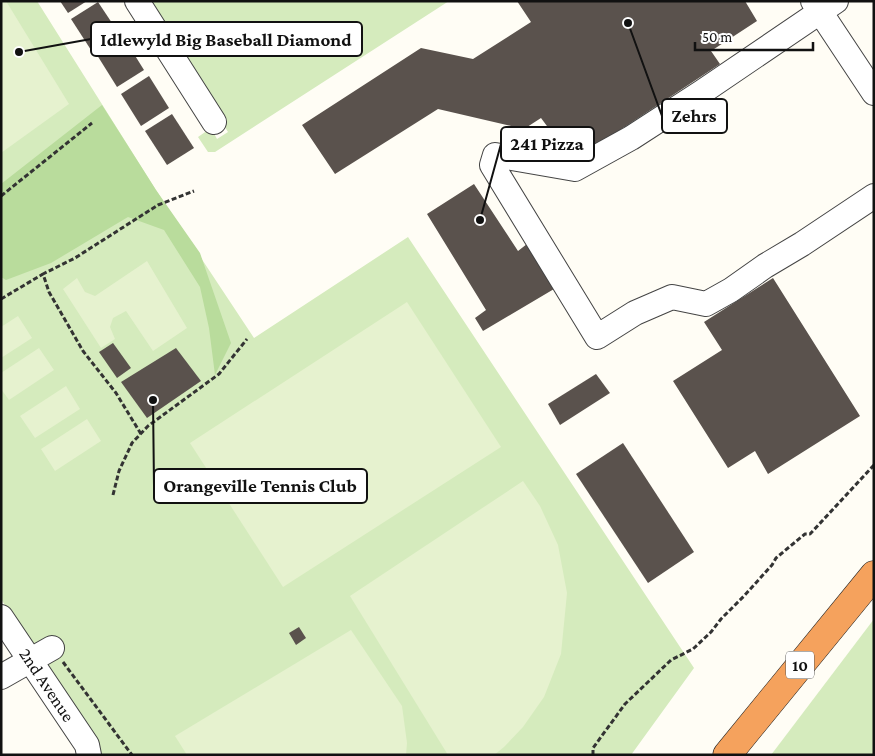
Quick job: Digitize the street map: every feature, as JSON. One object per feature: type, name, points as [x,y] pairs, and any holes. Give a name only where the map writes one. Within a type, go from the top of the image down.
[{"type":"highway","name":"10","points":[[727,755],[874,575]]},
{"type":"street","points":[[137,1],[214,122]]},
{"type":"street","points":[[874,93],[823,5],[738,68],[631,138],[575,169],[495,156],[492,165],[597,337],[635,312],[672,297],[706,304],[731,290],[874,196]]},
{"type":"street","name":"2nd Avenue","points":[[1,617],[87,745],[89,755]]},
{"type":"street","points":[[1,677],[52,648]]},
{"type":"path","points":[[1,196],[92,123]]},
{"type":"path","points":[[1,299],[43,274],[75,258],[158,206],[194,191]]},
{"type":"path","points":[[43,274],[49,292],[83,351],[116,393],[141,434]]},
{"type":"path","points":[[113,495],[119,471],[132,443],[148,426],[219,374],[247,339]]},
{"type":"path","points":[[593,755],[593,748],[625,704],[671,660],[692,649],[711,632],[772,565],[776,558],[805,534],[810,534],[874,465]]},
{"type":"path","points":[[52,648],[132,755]]},
{"type":"green space","points":[[1,1],[37,1],[156,190],[254,338],[408,237],[694,668],[631,755],[103,755],[1,599]]},
{"type":"green space","points":[[1,1],[6,1],[69,104],[1,153]]},
{"type":"green space","points":[[145,1],[449,1],[215,152],[208,152],[198,137],[211,128],[217,139],[228,132]]},
{"type":"green space","points":[[102,105],[156,190],[200,253],[231,343],[215,375],[209,328],[200,287],[164,230],[128,217],[51,263],[6,280],[1,277],[1,184]]},
{"type":"green space","points":[[147,261],[187,328],[153,351],[126,311],[113,318],[110,327],[115,339],[101,348],[63,289],[77,278],[85,292],[95,296]]},
{"type":"green space","points":[[407,302],[501,447],[283,587],[190,443]]},
{"type":"green space","points":[[18,316],[32,338],[1,358],[1,327]]},
{"type":"green space","points":[[39,348],[54,370],[9,400],[1,389],[1,373]]},
{"type":"green space","points":[[66,386],[80,409],[35,438],[20,416]]},
{"type":"green space","points":[[87,419],[101,441],[55,471],[41,449]]},
{"type":"green space","points":[[523,481],[540,506],[558,545],[567,593],[561,654],[544,697],[523,727],[504,747],[494,755],[448,755],[350,596]]},
{"type":"green space","points":[[874,619],[874,755],[771,755]]},
{"type":"green space","points":[[351,630],[402,706],[407,743],[406,755],[187,755],[175,736]]},
{"type":"building","points":[[60,1],[87,1],[68,13]]},
{"type":"building","points":[[517,1],[745,1],[757,21],[711,51],[720,64],[573,161],[541,118],[524,129],[438,109],[335,174],[302,125],[421,48],[473,59],[531,22]]},
{"type":"building","points":[[98,2],[118,32],[91,50],[71,19]]},
{"type":"building","points":[[124,38],[144,70],[117,87],[97,55]]},
{"type":"building","points":[[149,76],[169,108],[141,126],[121,94]]},
{"type":"building","points":[[172,114],[194,148],[167,165],[145,131]]},
{"type":"building","points":[[474,184],[518,251],[527,244],[554,289],[483,331],[475,318],[486,310],[427,214]]},
{"type":"building","points":[[773,278],[860,416],[768,474],[755,451],[728,468],[673,381],[722,350],[704,322]]},
{"type":"building","points":[[113,343],[131,368],[117,378],[99,352]]},
{"type":"building","points":[[176,348],[201,381],[147,418],[121,382]]},
{"type":"building","points":[[596,374],[610,393],[560,425],[548,404]]},
{"type":"building","points":[[623,443],[694,552],[648,583],[576,474]]},
{"type":"building","points":[[299,627],[306,638],[296,645],[289,633]]},
{"type":"place","name":"Zehrs","points":[[628,23]]},
{"type":"place","name":"Idlewyld Big Baseball Diamond","points":[[19,52]]},
{"type":"place","name":"241 Pizza","points":[[480,220]]},
{"type":"place","name":"Orangeville Tennis Club","points":[[153,400]]}]
